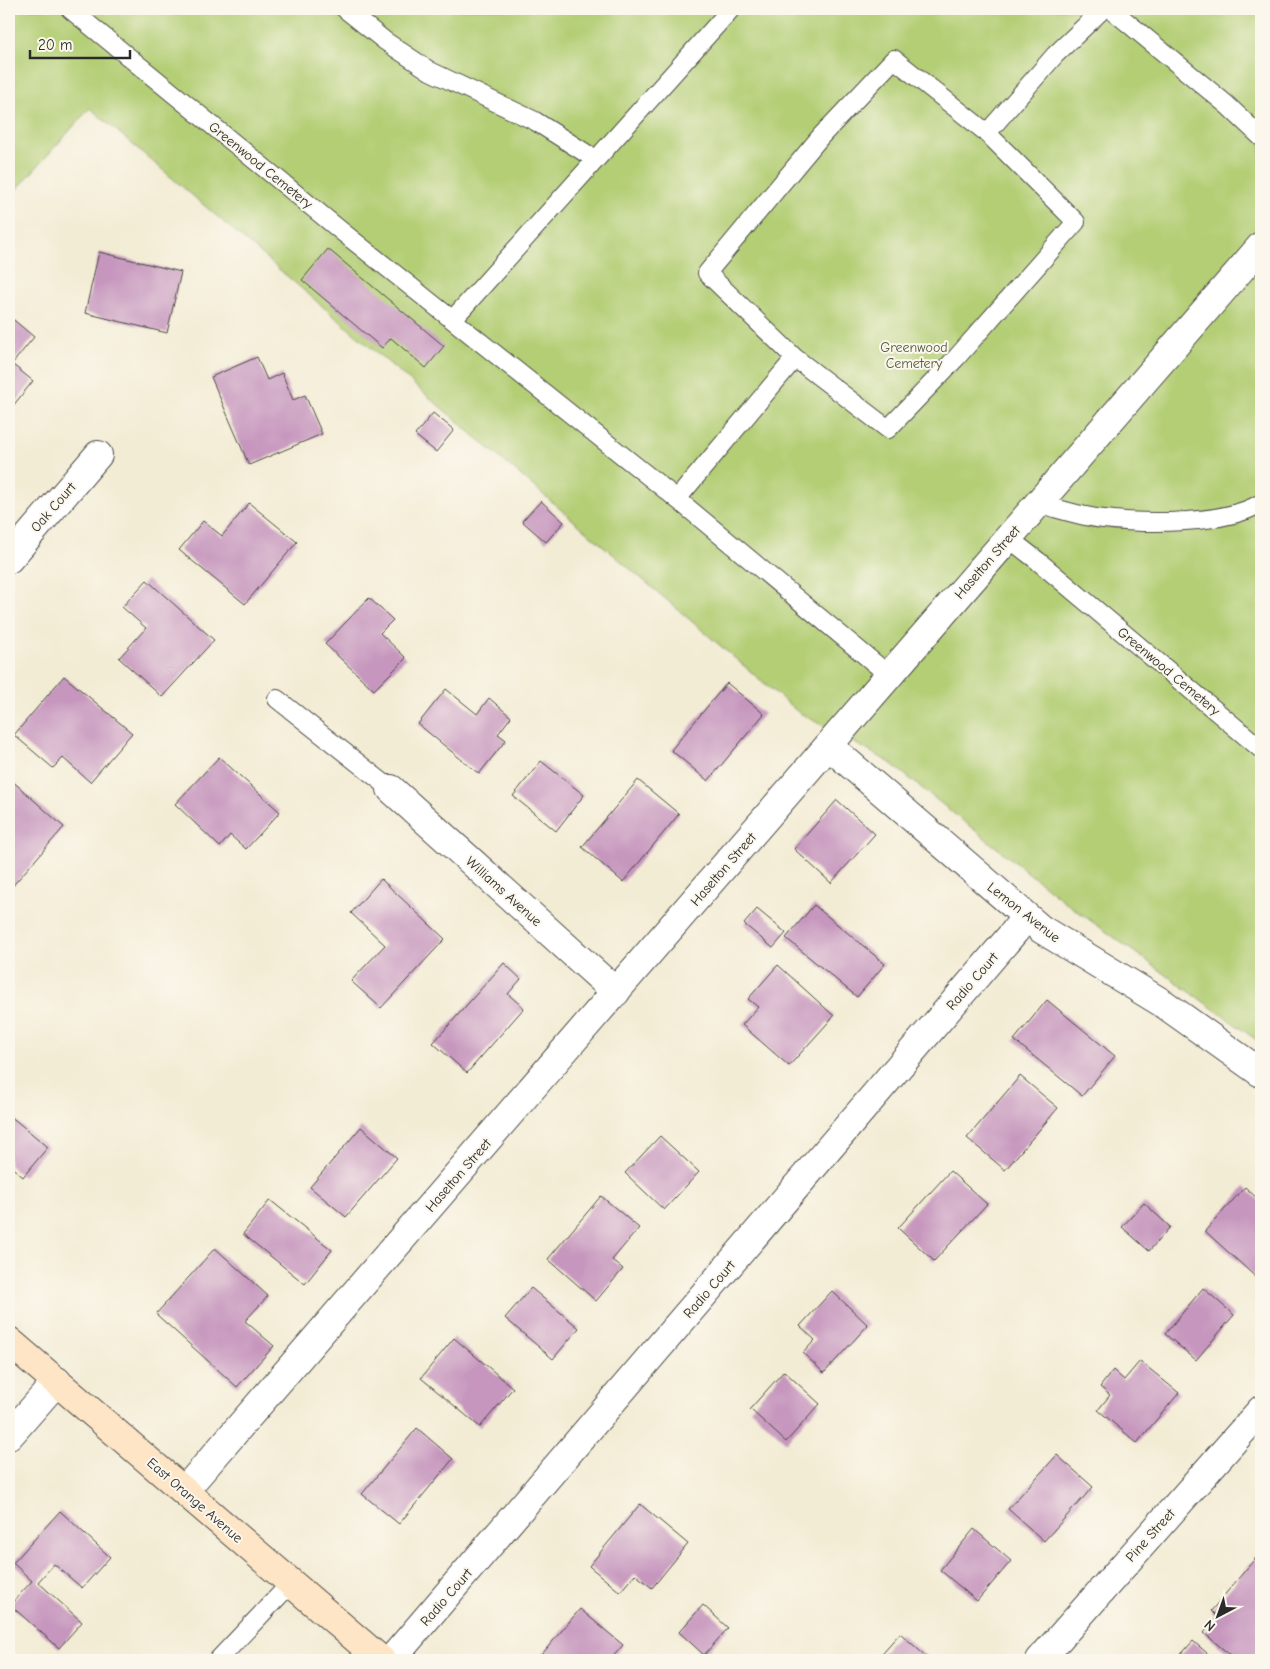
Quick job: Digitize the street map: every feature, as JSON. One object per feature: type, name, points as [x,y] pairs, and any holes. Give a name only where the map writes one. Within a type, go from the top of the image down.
[{"type":"main road","name":"East Orange Avenue","points":[[9,1340],[380,1660]]},
{"type":"street","name":"Haselton Street","points":[[184,1491],[890,676],[1007,537],[1261,246]]},
{"type":"street","name":"Oak Court","points":[[9,559],[98,455]]},
{"type":"street","name":"Lemon Avenue","points":[[829,746],[1025,917],[1041,929],[1164,1004],[1261,1073]]},
{"type":"street","name":"Williams Avenue","points":[[391,789],[616,992]]},
{"type":"street","name":"Radio Court","points":[[391,1660],[1025,917]]},
{"type":"street","points":[[9,1436],[56,1382]]},
{"type":"street","name":"Pine Street","points":[[1040,1660],[1261,1410]]},
{"type":"lane","name":"Greenwood Cemetery","points":[[70,9],[677,499],[890,676]]},
{"type":"lane","points":[[345,9],[384,41],[430,71],[535,121],[595,159]]},
{"type":"lane","points":[[453,320],[731,9]]},
{"type":"lane","points":[[987,133],[1055,55],[1103,9]]},
{"type":"lane","points":[[1111,9],[1227,105],[1261,137]]},
{"type":"lane","points":[[894,59],[987,133],[1076,222],[956,357],[888,429],[795,358],[707,273],[821,136],[894,59]]},
{"type":"lane","points":[[677,499],[795,358]]},
{"type":"lane","points":[[1037,503],[1102,519],[1160,523],[1229,516],[1259,508]]},
{"type":"lane","name":"Greenwood Cemetery","points":[[1007,537],[1038,560],[1261,749]]},
{"type":"lane","points":[[277,700],[391,789]]},
{"type":"lane","points":[[218,1660],[291,1583]]},
{"type":"green space","name":"Greenwood Cemetery","points":[[9,9],[1261,9],[1261,1043],[1069,905],[889,762],[798,712],[90,108],[9,198]]},
{"type":"building","points":[[328,249],[444,346],[426,368],[391,338],[382,348],[302,280]]},
{"type":"building","points":[[99,252],[181,272],[167,333],[85,313]]},
{"type":"building","points":[[9,316],[34,337],[12,364],[33,381],[12,407],[9,404]]},
{"type":"building","points":[[257,357],[267,380],[282,373],[293,400],[305,395],[322,434],[249,465],[211,377]]},
{"type":"building","points":[[433,413],[454,430],[436,452],[415,435]]},
{"type":"building","points":[[541,501],[564,522],[546,542],[522,521]]},
{"type":"building","points":[[249,503],[297,542],[245,604],[179,550],[203,521],[222,536]]},
{"type":"building","points":[[147,580],[214,640],[162,697],[119,658],[146,628],[122,607]]},
{"type":"building","points":[[369,598],[393,620],[380,633],[406,658],[374,690],[325,644]]},
{"type":"building","points":[[64,676],[132,733],[90,782],[63,758],[53,768],[14,735]]},
{"type":"building","points":[[727,683],[764,714],[708,781],[671,750]]},
{"type":"building","points":[[446,689],[477,714],[489,698],[511,717],[498,734],[506,740],[479,774],[418,724]]},
{"type":"building","points":[[219,757],[280,812],[246,849],[230,835],[220,847],[175,804]]},
{"type":"building","points":[[541,761],[584,795],[556,831],[513,796]]},
{"type":"building","points":[[9,778],[64,827],[9,890]]},
{"type":"building","points":[[638,780],[679,814],[623,882],[582,847]]},
{"type":"building","points":[[837,800],[875,834],[831,883],[794,849]]},
{"type":"building","points":[[381,879],[445,939],[381,1008],[351,981],[385,945],[351,913]]},
{"type":"building","points":[[814,905],[885,964],[857,997],[786,938]]},
{"type":"building","points":[[757,909],[786,933],[773,948],[744,924]]},
{"type":"building","points":[[504,963],[521,979],[508,994],[524,1008],[467,1073],[433,1043]]},
{"type":"building","points":[[778,965],[834,1016],[789,1066],[742,1025],[758,1007],[748,999]]},
{"type":"building","points":[[1047,1000],[1115,1056],[1082,1096],[1014,1040]]},
{"type":"building","points":[[1020,1076],[1058,1108],[1005,1170],[967,1138]]},
{"type":"building","points":[[9,1115],[48,1147],[23,1177],[9,1165]]},
{"type":"building","points":[[361,1127],[397,1158],[346,1217],[310,1187]]},
{"type":"building","points":[[660,1136],[699,1172],[664,1210],[625,1173]]},
{"type":"building","points":[[950,1171],[987,1204],[934,1261],[898,1228]]},
{"type":"building","points":[[1245,1187],[1261,1202],[1261,1277],[1259,1280],[1205,1231]]},
{"type":"building","points":[[601,1196],[639,1228],[612,1260],[623,1269],[596,1301],[548,1259]]},
{"type":"building","points":[[270,1200],[332,1250],[305,1284],[243,1234]]},
{"type":"building","points":[[1144,1203],[1170,1227],[1149,1251],[1122,1227]]},
{"type":"building","points":[[215,1248],[268,1296],[245,1321],[274,1346],[237,1387],[156,1314]]},
{"type":"building","points":[[531,1288],[579,1328],[553,1359],[505,1318]]},
{"type":"building","points":[[1203,1288],[1234,1315],[1196,1360],[1165,1334]]},
{"type":"building","points":[[832,1291],[868,1325],[824,1373],[803,1353],[815,1340],[800,1326]]},
{"type":"building","points":[[454,1338],[513,1388],[480,1427],[421,1378]]},
{"type":"building","points":[[1140,1361],[1179,1393],[1137,1443],[1098,1410],[1110,1395],[1100,1387],[1113,1370],[1124,1380]]},
{"type":"building","points":[[784,1371],[820,1404],[786,1442],[750,1409]]},
{"type":"building","points":[[417,1428],[453,1459],[399,1524],[362,1494]]},
{"type":"building","points":[[1057,1455],[1093,1487],[1044,1541],[1008,1509]]},
{"type":"building","points":[[640,1504],[688,1544],[652,1588],[635,1574],[620,1592],[589,1566]]},
{"type":"building","points":[[60,1511],[110,1557],[82,1588],[54,1564],[38,1582],[82,1622],[59,1648],[10,1605],[32,1581],[13,1563]]},
{"type":"building","points":[[974,1529],[1011,1561],[977,1601],[940,1570]]},
{"type":"building","points":[[1259,1554],[1261,1556],[1261,1660],[1236,1660],[1204,1633],[1217,1617],[1211,1611]]},
{"type":"building","points":[[703,1605],[728,1628],[704,1655],[679,1632]]},
{"type":"building","points":[[580,1609],[623,1645],[610,1660],[537,1660]]},
{"type":"building","points":[[900,1633],[930,1660],[876,1660]]},
{"type":"building","points":[[1193,1641],[1215,1660],[1176,1660]]}]
